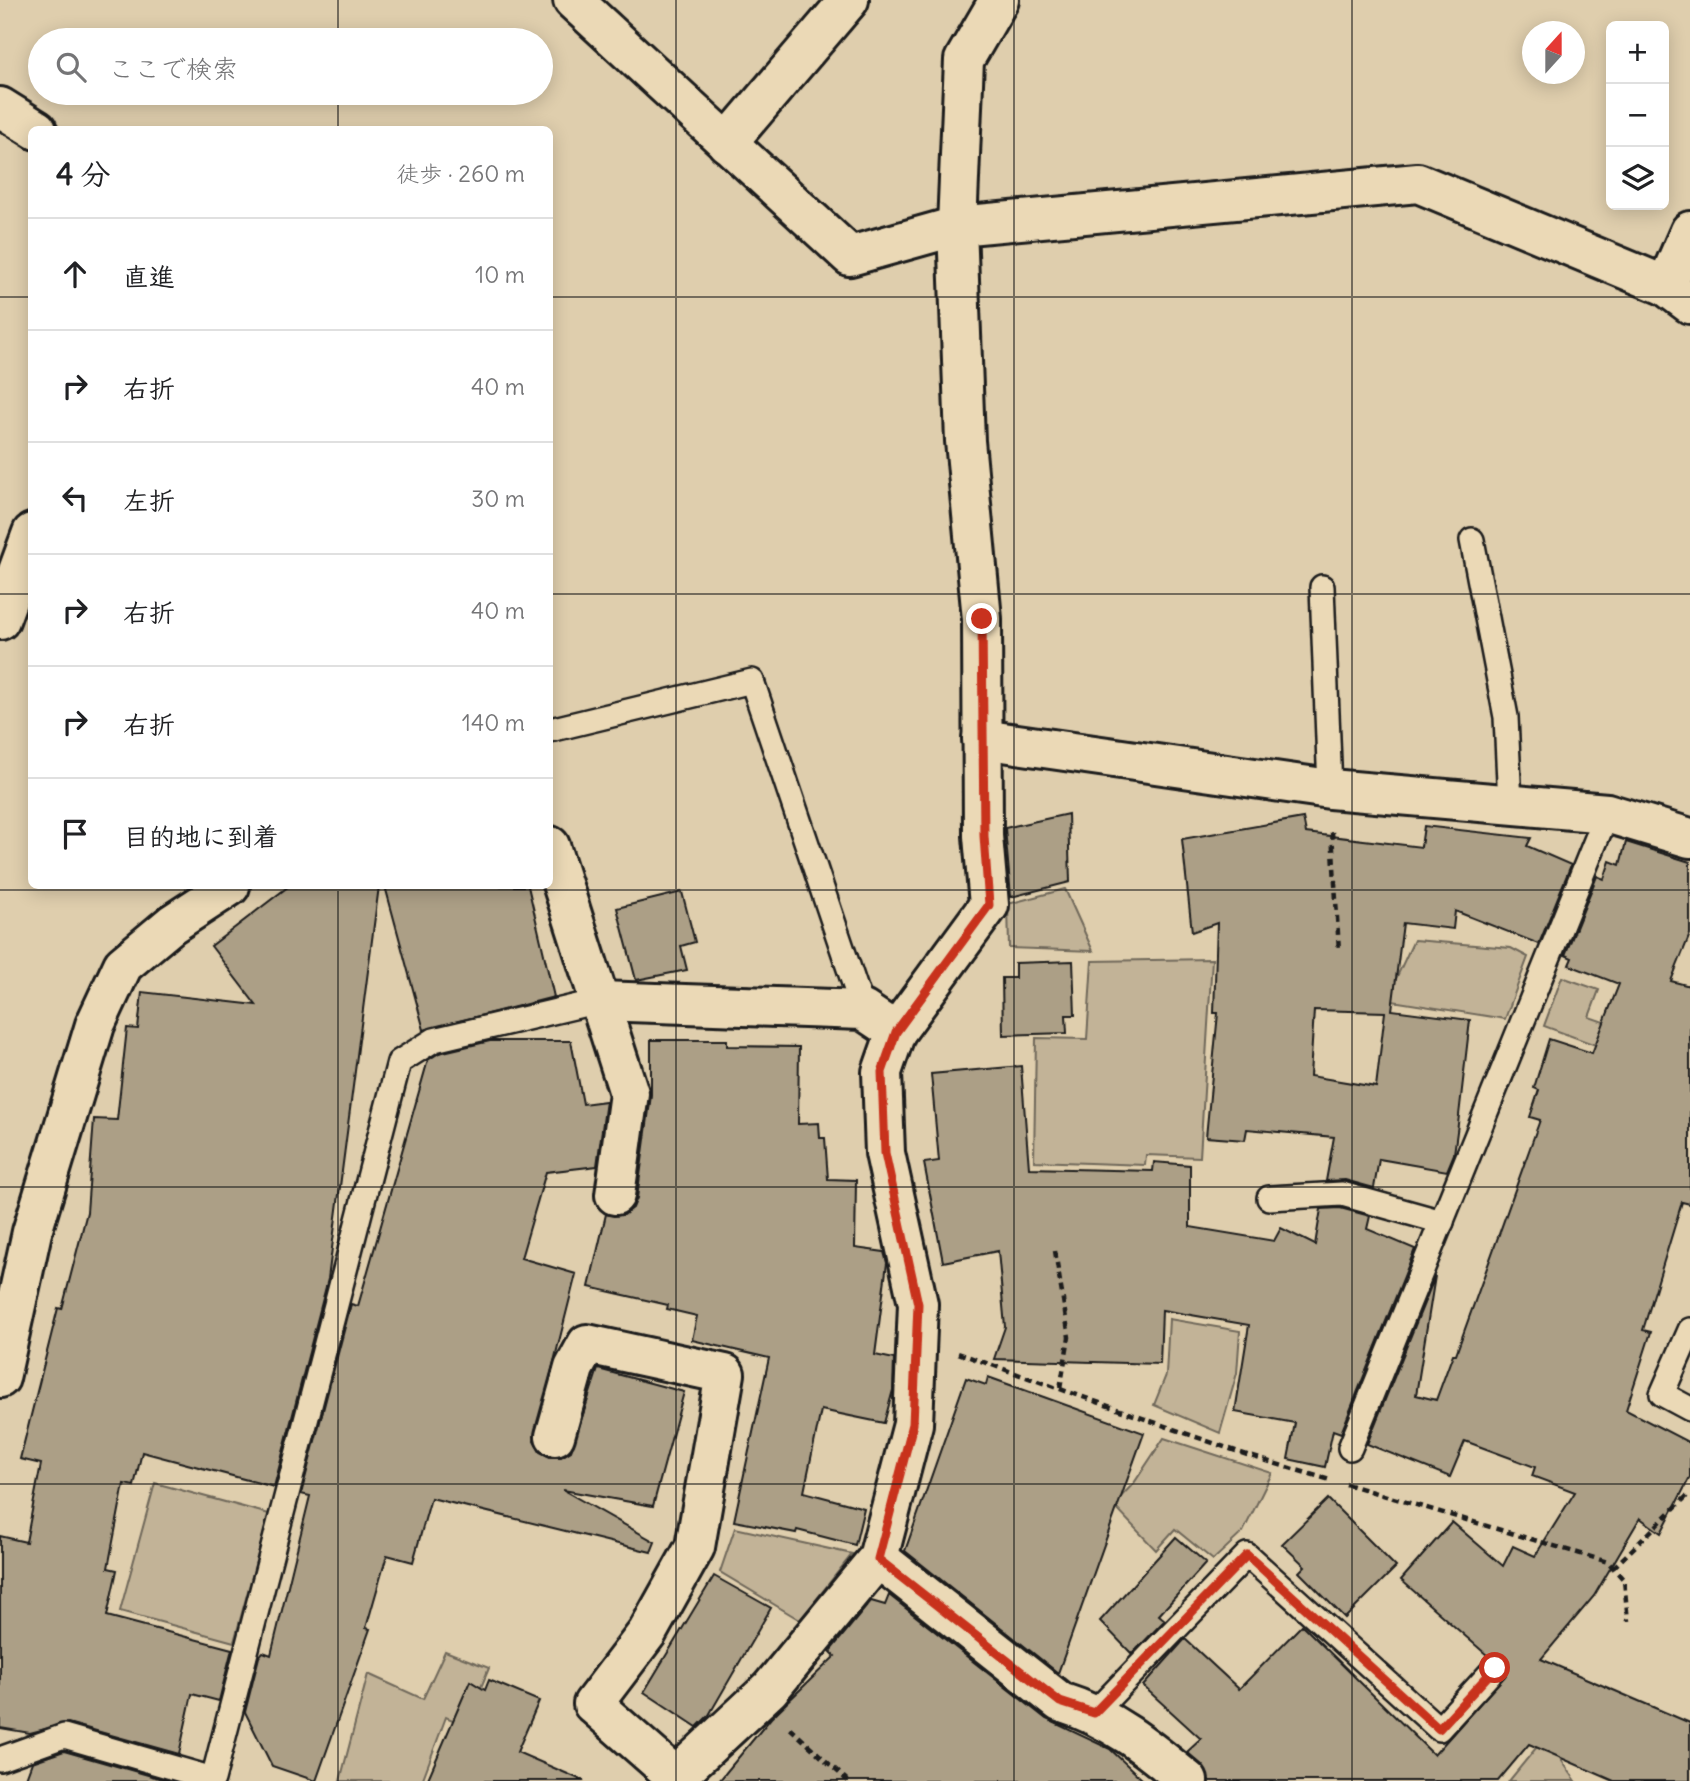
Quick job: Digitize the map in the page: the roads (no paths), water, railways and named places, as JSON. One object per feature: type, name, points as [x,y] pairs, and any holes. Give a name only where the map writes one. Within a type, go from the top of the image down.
[{"type":"street","points":[[573,0],[850,256],[957,226],[1418,183],[1678,295],[1690,231]]},
{"type":"street","points":[[727,143],[849,0]]},
{"type":"street","points":[[555,1436],[574,1368],[587,1344],[725,1374],[695,1547],[647,1633],[593,1704],[673,1778],[758,1699],[878,1559],[913,1424],[918,1304],[885,1153],[882,1072],[896,1032],[989,905],[984,836],[982,619],[965,441],[957,226],[964,60],[999,0]]},
{"type":"street","points":[[0,107],[31,126]]},
{"type":"street","points":[[0,620],[28,544]]},
{"type":"street","points":[[982,739],[1330,789],[1607,813],[1690,838]]},
{"type":"street","points":[[553,855],[629,1093],[615,1195]]},
{"type":"street","points":[[0,1378],[32,1232],[95,1025],[123,965],[172,924],[225,889]]},
{"type":"street","points":[[599,1001],[863,1010],[896,1032]]},
{"type":"street","points":[[878,1559],[1060,1702],[1094,1713],[1133,1735],[1188,1781]]},
{"type":"lane","points":[[1472,540],[1506,717],[1510,804]]},
{"type":"lane","points":[[1322,587],[1330,789]]},
{"type":"lane","points":[[553,729],[752,681],[863,1010]]},
{"type":"lane","points":[[1350,1448],[1607,813]]},
{"type":"lane","points":[[0,1759],[64,1736],[216,1780],[399,1062],[435,1040],[599,1001]]},
{"type":"lane","points":[[1269,1198],[1342,1194],[1442,1222]]},
{"type":"lane","points":[[1690,1330],[1662,1394],[1690,1409]]},
{"type":"lane","points":[[1094,1713],[1247,1555],[1439,1729],[1495,1668]]}]
